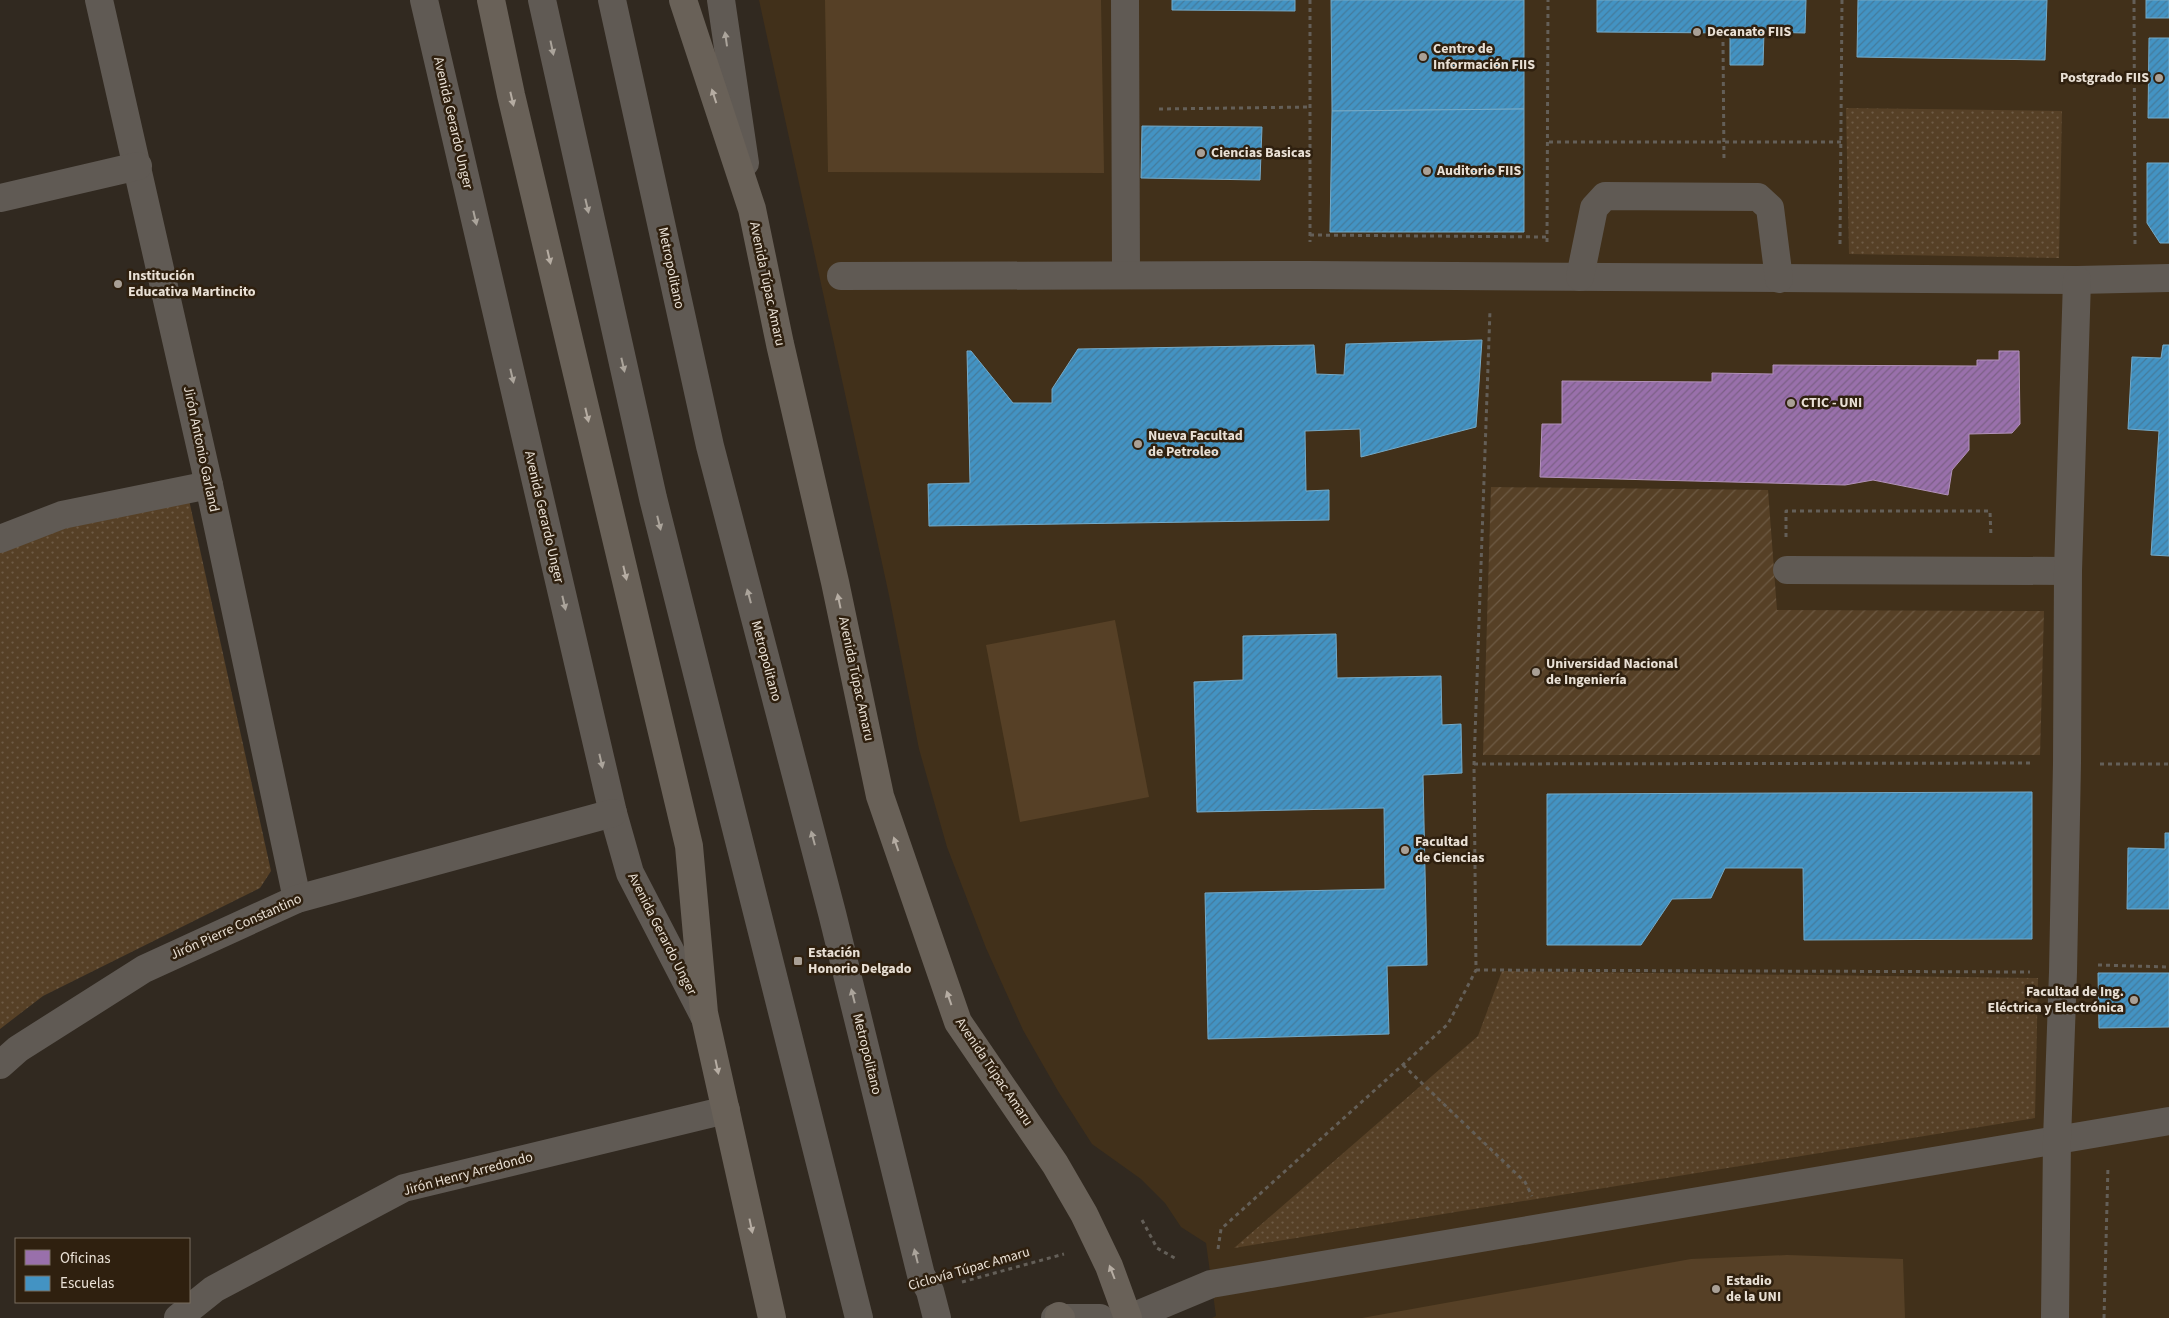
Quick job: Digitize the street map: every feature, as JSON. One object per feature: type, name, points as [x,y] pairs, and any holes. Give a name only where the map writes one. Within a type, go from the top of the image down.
[{"type":"main road","points":[[491,0],[515,114],[690,846],[706,1020],[772,1318]]},
{"type":"main road","name":"Avenida Túpac Amaru","points":[[683,0],[752,209],[780,344],[836,582],[880,796],[958,1022],[1055,1164],[1100,1244],[1129,1318]]},
{"type":"street","name":"Jirón Antonio Garland","points":[[99,0],[209,485],[297,899]]},
{"type":"street","name":"Avenida Gerardo Unger","points":[[424,0],[613,813],[630,873],[706,1020]]},
{"type":"street","points":[[542,0],[653,498],[859,1318]]},
{"type":"street","name":"Metropolitano","points":[[612,0],[710,446],[832,913],[921,1276],[930,1291],[937,1318]]},
{"type":"street","points":[[720,0],[752,209]]},
{"type":"street","points":[[1126,0],[1126,275]]},
{"type":"street","points":[[0,198],[138,166]]},
{"type":"street","points":[[1580,276],[1594,208],[1605,196],[1758,196],[1770,208],[1779,279]]},
{"type":"street","points":[[841,276],[1580,276],[1840,280],[2169,278]]},
{"type":"street","points":[[2055,1318],[2057,1140],[2063,972],[2067,763],[2068,571],[2077,280]]},
{"type":"street","points":[[0,539],[62,515],[209,485]]},
{"type":"street","points":[[1787,570],[2068,571]]},
{"type":"street","name":"Jirón Pierre Constantino","points":[[0,1065],[18,1049],[144,968],[297,899],[613,813]]},
{"type":"street","name":"Jirón Henry Arredondo","points":[[178,1318],[214,1289],[404,1188],[726,1110]]},
{"type":"street","points":[[1129,1318],[1211,1284],[2169,1122]]},
{"type":"street","points":[[1058,1318],[1100,1318]]},
{"type":"path","points":[[1310,0],[1310,275]]},
{"type":"path","points":[[1547,276],[1549,142],[1548,0]]},
{"type":"path","points":[[1840,280],[1842,0]]},
{"type":"path","points":[[2134,0],[2135,278]]},
{"type":"path","points":[[1723,42],[1724,196]]},
{"type":"path","points":[[1126,109],[1309,107]]},
{"type":"path","points":[[1549,142],[1842,142]]},
{"type":"path","points":[[1310,235],[1547,237]]},
{"type":"path","points":[[1211,1284],[1222,1229],[1448,1024],[1476,970],[1474,764],[1491,276]]},
{"type":"path","points":[[1787,570],[1786,511],[1990,511],[1991,541]]},
{"type":"path","points":[[1474,764],[2169,764]]},
{"type":"path","points":[[1476,970],[2063,972],[2092,965],[2169,967]]},
{"type":"path","points":[[1403,1065],[1525,1182],[1550,1227]]},
{"type":"path","points":[[2104,1318],[2108,1132]]},
{"type":"path","points":[[1142,1220],[1157,1248],[1181,1261]]},
{"type":"path","name":"Ciclovía Túpac Amaru","points":[[930,1291],[1100,1244]]},
{"type":"shaded area","name":"Universidad Nacional de Ingeniería","points":[[759,0],[2169,0],[2169,1318],[1212,1318],[1216,1316],[1206,1243],[1181,1227],[1165,1203],[1141,1179],[1092,1144],[1058,1091],[1023,1030],[986,948],[947,847],[919,749],[889,595]]},
{"type":"shaded area","points":[[825,0],[1101,0],[1104,173],[828,172]]},
{"type":"shaded area","points":[[1846,108],[2062,111],[2059,258],[1849,254]]},
{"type":"shaded area","points":[[1491,487],[1768,490],[1777,610],[2044,611],[2040,755],[1483,755]]},
{"type":"shaded area","points":[[189,500],[271,871],[260,888],[43,996],[0,1029],[0,551],[51,530]]},
{"type":"shaded area","points":[[1115,620],[1149,797],[1020,822],[986,645]]},
{"type":"shaded area","points":[[1502,971],[2038,978],[2035,1118],[1234,1248],[1478,1036]]},
{"type":"shaded area","name":"Estadio de la UNI","points":[[1787,1255],[1903,1259],[1905,1318],[1362,1318],[1691,1259]]},
{"type":"building: Oficinas","name":"CTIC - UNI","points":[[1999,351],[2019,351],[2020,424],[2012,433],[1969,434],[1969,450],[1952,470],[1948,495],[1873,480],[1845,485],[1540,477],[1542,424],[1562,424],[1562,381],[1712,382],[1712,373],[1773,374],[1773,365],[1977,366],[1977,360],[1999,360]]},
{"type":"building: Escuelas","points":[[1172,0],[1295,0],[1295,11],[1172,10]]},
{"type":"building: Escuelas","points":[[1331,0],[1524,0],[1524,109],[1332,111]]},
{"type":"building: Escuelas","name":"Decanato FIIS","points":[[1597,0],[1806,0],[1805,33],[1764,32],[1763,65],[1730,65],[1730,33],[1597,32]]},
{"type":"building: Escuelas","points":[[1858,0],[2047,0],[2045,60],[1857,57]]},
{"type":"building: Escuelas","points":[[2146,0],[2169,0],[2169,18],[2146,18]]},
{"type":"building: Escuelas","name":"Postgrado FIIS","points":[[2149,38],[2169,38],[2169,118],[2148,118]]},
{"type":"building: Escuelas","name":"Auditorio FIIS","points":[[1524,109],[1524,232],[1330,232],[1332,111]]},
{"type":"building: Escuelas","name":"Ciencias Basicas","points":[[1142,126],[1262,127],[1260,180],[1141,178]]},
{"type":"building: Escuelas","points":[[2147,163],[2169,163],[2169,243],[2160,243],[2147,223]]},
{"type":"building: Escuelas","name":"Nueva Facultad de Petroleo","points":[[1482,340],[1476,427],[1361,457],[1360,429],[1305,431],[1306,491],[1329,490],[1329,520],[929,526],[928,484],[970,483],[967,351],[971,351],[1013,403],[1052,403],[1052,389],[1078,349],[1314,345],[1316,374],[1344,375],[1346,344]]},
{"type":"building: Escuelas","points":[[2163,345],[2169,345],[2169,556],[2151,555],[2159,431],[2128,429],[2132,357],[2161,358]]},
{"type":"building: Escuelas","name":"Facultad de Ciencias","points":[[1336,634],[1337,678],[1441,676],[1442,725],[1461,724],[1462,773],[1423,775],[1427,965],[1387,966],[1389,1034],[1208,1039],[1205,893],[1385,889],[1384,808],[1197,812],[1194,682],[1243,680],[1243,636]]},
{"type":"building: Escuelas","points":[[2032,792],[2032,939],[1804,940],[1803,868],[1725,868],[1711,898],[1672,899],[1641,945],[1547,945],[1547,794]]},
{"type":"building: Escuelas","points":[[2165,833],[2169,833],[2169,909],[2127,909],[2128,848],[2165,849]]},
{"type":"building: Escuelas","name":"Facultad de Ing. Eléctrica y Electrónica","points":[[2098,973],[2169,973],[2169,1027],[2099,1028]]},
{"type":"place","name":"Decanato FIIS","points":[[1697,32]]},
{"type":"place","name":"Centro de Información FIIS","points":[[1423,57]]},
{"type":"place","name":"Postgrado FIIS","points":[[2159,78]]},
{"type":"place","name":"Ciencias Basicas","points":[[1201,153]]},
{"type":"place","name":"Auditorio FIIS","points":[[1427,171]]},
{"type":"place","name":"Institución Educativa Martincito","points":[[118,284]]},
{"type":"place","name":"CTIC - UNI","points":[[1791,403]]},
{"type":"place","name":"Nueva Facultad de Petroleo","points":[[1138,444]]},
{"type":"place","name":"Universidad Nacional de Ingeniería","points":[[1536,672]]},
{"type":"place","name":"Facultad de Ciencias","points":[[1405,850]]},
{"type":"place","name":"Estación Honorio Delgado","points":[[798,961]]},
{"type":"place","name":"Facultad de Ing. Eléctrica y Electrónica","points":[[2134,1000]]},
{"type":"place","name":"Estadio de la UNI","points":[[1716,1289]]}]
